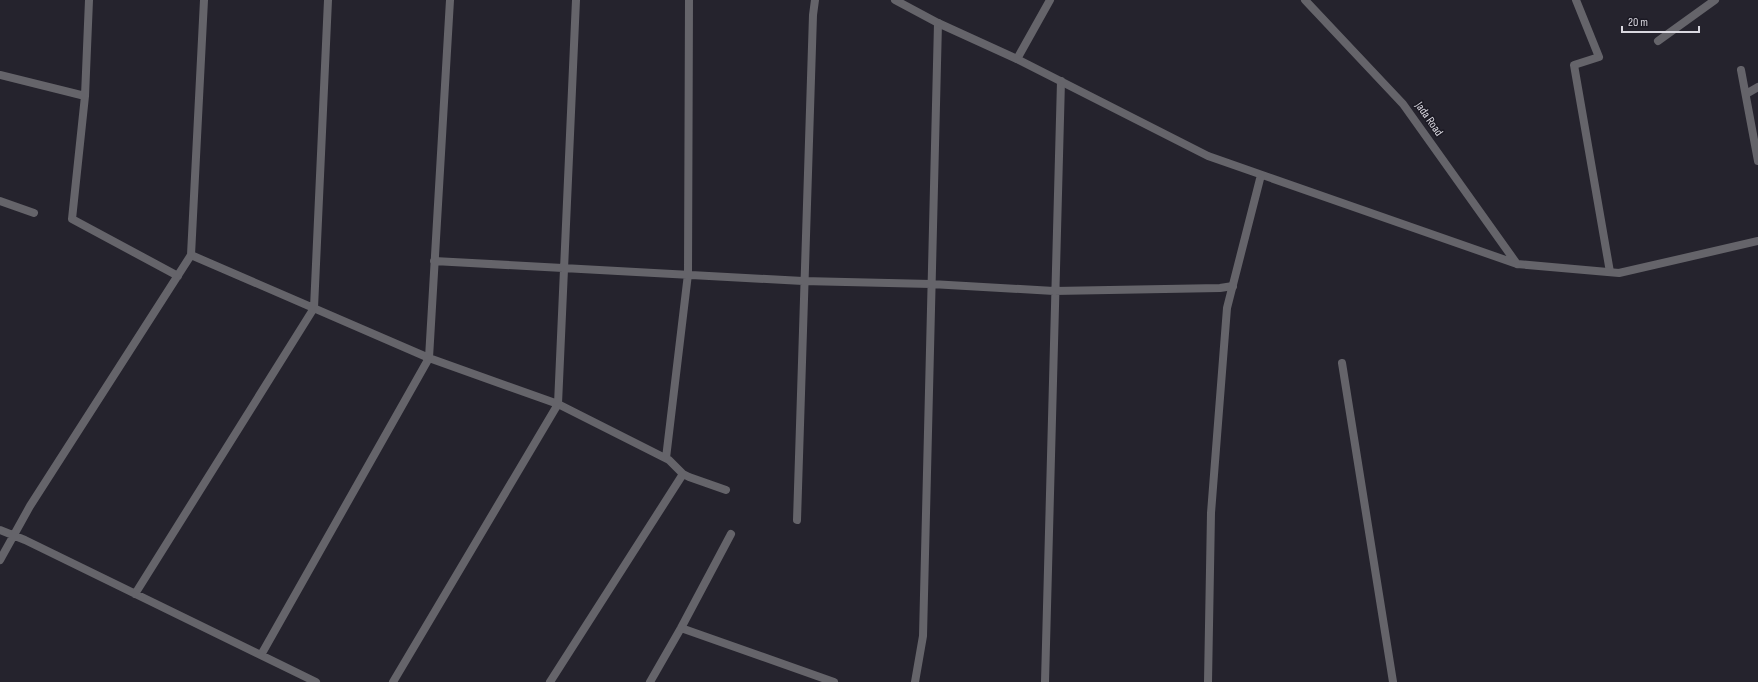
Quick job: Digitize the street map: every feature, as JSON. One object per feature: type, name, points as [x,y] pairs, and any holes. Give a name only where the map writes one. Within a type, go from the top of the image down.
[{"type":"street","points":[[89,0],[85,96],[72,219],[178,276]]},
{"type":"street","points":[[0,560],[30,506],[191,255],[204,0]]},
{"type":"street","points":[[136,594],[314,308],[328,0]]},
{"type":"street","points":[[261,655],[429,358],[450,0]]},
{"type":"street","points":[[393,682],[558,404],[576,0]]},
{"type":"street","points":[[666,458],[688,274],[689,0]]},
{"type":"street","points":[[797,520],[813,15],[816,0]]},
{"type":"street","points":[[895,0],[938,23],[1017,59],[1208,156],[1517,264],[1619,273],[1758,241]]},
{"type":"street","points":[[1017,59],[1050,0]]},
{"type":"street","name":"Jada Road","points":[[1305,0],[1403,104],[1517,264]]},
{"type":"street","points":[[1576,0],[1600,57],[1574,65],[1610,272]]},
{"type":"street","points":[[1658,41],[1716,0]]},
{"type":"street","points":[[915,682],[923,636],[938,23]]},
{"type":"street","points":[[1741,70],[1758,161]]},
{"type":"street","points":[[0,74],[85,96]]},
{"type":"street","points":[[1045,682],[1054,291],[1061,81]]},
{"type":"street","points":[[1746,94],[1758,87]]},
{"type":"street","points":[[1208,682],[1211,513],[1227,308],[1262,175]]},
{"type":"street","points":[[0,201],[34,213]]},
{"type":"street","points":[[191,255],[429,358],[558,404],[666,458],[683,474],[726,490]]},
{"type":"street","points":[[434,261],[804,281],[932,284],[1054,291],[1220,288],[1233,286]]},
{"type":"street","points":[[1342,363],[1393,682]]},
{"type":"street","points":[[550,682],[683,474]]},
{"type":"street","points":[[0,530],[15,535],[316,682]]},
{"type":"street","points":[[650,682],[681,628],[731,534]]},
{"type":"street","points":[[681,628],[834,682]]}]
